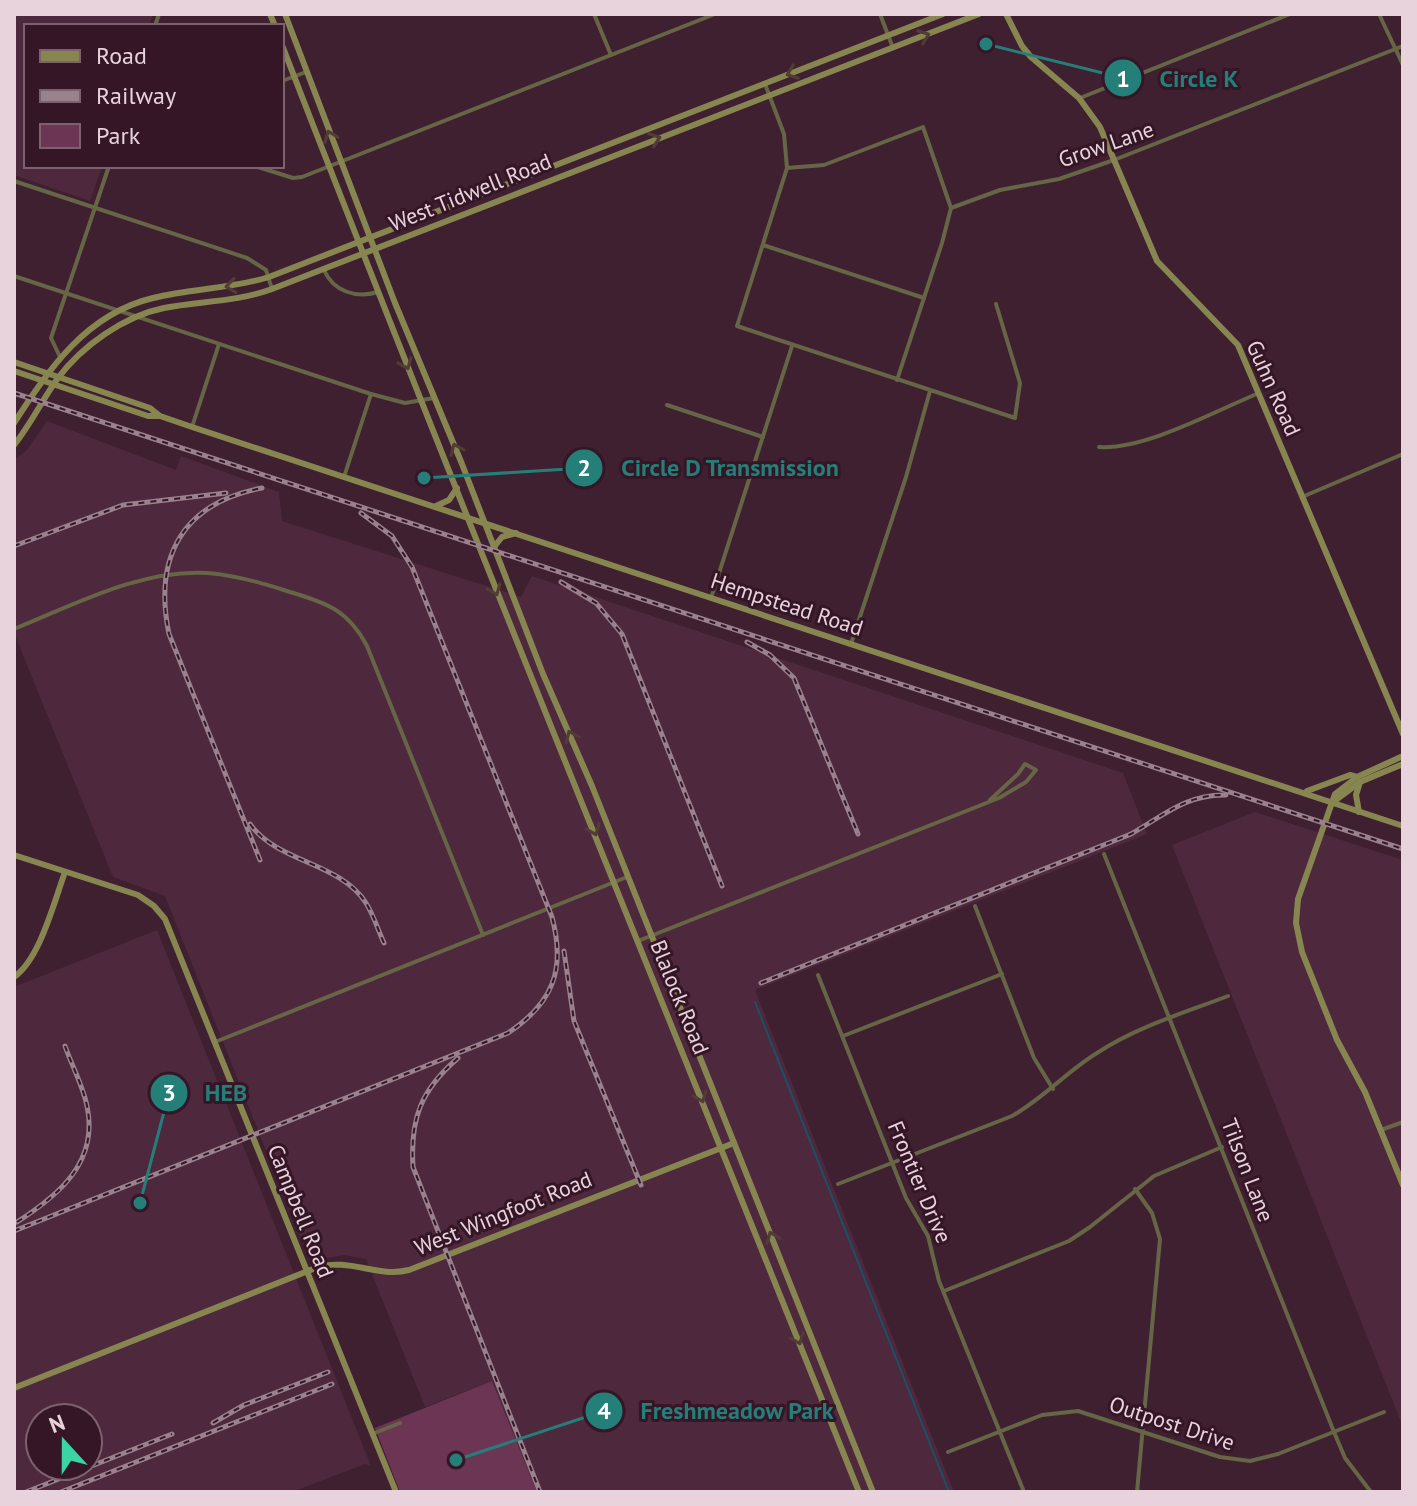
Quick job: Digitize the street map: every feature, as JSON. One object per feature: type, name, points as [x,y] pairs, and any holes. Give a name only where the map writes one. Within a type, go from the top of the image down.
[{"type":"main road","name":"Blalock Road","points":[[285,14],[369,238],[553,697],[592,786],[873,1492]]},
{"type":"main road","name":"West Tidwell Road","points":[[14,423],[60,357],[99,322],[118,312],[153,298],[237,286],[269,277],[943,14]]},
{"type":"main road","name":"West Tidwell Road","points":[[14,445],[60,376],[107,333],[135,317],[161,309],[237,299],[272,289],[979,14]]},
{"type":"main road","name":"Guhn Road","points":[[1006,14],[1031,57],[1079,98],[1100,127],[1157,261],[1238,345],[1403,734]]},
{"type":"main road","name":"Blalock Road","points":[[284,50],[504,613],[859,1492]]},
{"type":"main road","points":[[826,60],[831,72]]},
{"type":"main road","points":[[686,113],[690,126]]},
{"type":"main road","points":[[609,143],[614,155]]},
{"type":"main road","points":[[531,173],[539,184]]},
{"type":"main road","points":[[454,204],[457,217]]},
{"type":"main road","points":[[198,290],[199,303]]},
{"type":"main road","points":[[378,292],[384,292],[395,303]]},
{"type":"main road","name":"Hempstead Road","points":[[14,362],[60,376],[124,403]]},
{"type":"main road","name":"Hempstead Road","points":[[14,371],[150,408],[160,416],[192,427],[1403,826]]},
{"type":"main road","points":[[435,506],[449,500],[457,488]]},
{"type":"main road","points":[[494,547],[502,537],[516,533]]},
{"type":"main road","points":[[504,613],[518,608]]},
{"type":"main road","points":[[540,702],[553,697]]},
{"type":"main road","points":[[1403,756],[1358,779],[1333,803],[1296,911],[1298,938],[1337,1040],[1365,1092],[1403,1185]]},
{"type":"main road","points":[[1305,792],[1350,775],[1358,779],[1403,764]]},
{"type":"main road","points":[[1358,779],[1356,795],[1359,812]]},
{"type":"main road","points":[[578,791],[592,786]]},
{"type":"main road","name":"Campbell Road","points":[[14,855],[138,895],[154,906],[168,925],[396,1492]]},
{"type":"main road","points":[[14,977],[25,968],[37,944],[65,872]]},
{"type":"main road","points":[[677,1040],[690,1035]]},
{"type":"main road","name":"West Wingfoot Road","points":[[14,1388],[306,1271],[340,1264],[381,1272],[409,1270],[734,1143]]},
{"type":"main road","points":[[750,1220],[763,1215]]},
{"type":"main road","points":[[781,1296],[794,1291]]},
{"type":"main road","points":[[811,1372],[823,1368]]},
{"type":"main road","points":[[842,1450],[854,1445]]},
{"type":"street","points":[[594,14],[611,55]]},
{"type":"street","points":[[261,168],[293,178],[328,167],[715,14]]},
{"type":"street","points":[[880,14],[893,48]]},
{"type":"street","points":[[1079,98],[1290,14]]},
{"type":"street","points":[[1379,14],[1403,65]]},
{"type":"street","name":"Grow Lane","points":[[951,208],[1018,184],[1059,179],[1114,160],[1403,46]]},
{"type":"street","points":[[284,80],[306,72]]},
{"type":"street","points":[[765,84],[784,134],[787,168],[737,326],[1015,418],[1020,383],[996,304]]},
{"type":"street","points":[[787,168],[824,165],[923,127],[951,208],[897,380]]},
{"type":"street","points":[[60,357],[51,338],[108,168]]},
{"type":"street","points":[[14,181],[259,263],[269,277],[272,289]]},
{"type":"street","points":[[763,245],[924,298]]},
{"type":"street","points":[[324,270],[329,282],[337,288],[361,295],[378,292]]},
{"type":"street","points":[[14,276],[371,394],[405,403],[434,398]]},
{"type":"street","points":[[192,427],[219,344]]},
{"type":"street","points":[[711,598],[792,346]]},
{"type":"street","points":[[851,644],[906,477],[930,391]]},
{"type":"street","points":[[1099,447],[1114,449],[1137,444],[1259,393]]},
{"type":"street","points":[[344,477],[371,394]]},
{"type":"street","points":[[667,405],[763,437]]},
{"type":"street","points":[[1301,497],[1403,454]]},
{"type":"street","points":[[14,629],[134,582],[196,574],[258,582],[317,600],[348,617],[367,646],[483,935]]},
{"type":"street","points":[[638,941],[1013,791],[1036,770],[1025,764],[990,800]]},
{"type":"street","name":"Tilson Lane","points":[[1104,854],[1334,1432],[1345,1458],[1371,1492]]},
{"type":"street","points":[[215,1042],[627,877]]},
{"type":"street","points":[[975,906],[1034,1058],[1053,1089]]},
{"type":"street","points":[[843,1036],[1002,974]]},
{"type":"street","name":"Frontier Drive","points":[[818,975],[912,1211],[928,1236],[944,1291],[1024,1492]]},
{"type":"street","points":[[838,1184],[1012,1116],[1053,1089],[1097,1052],[1228,996]]},
{"type":"street","points":[[1381,1130],[1403,1122]]},
{"type":"street","points":[[944,1291],[1069,1241],[1135,1189],[1166,1170],[1222,1147]]},
{"type":"street","points":[[1135,1189],[1152,1213],[1160,1239],[1137,1492]]},
{"type":"street","name":"Outpost Drive","points":[[948,1452],[1052,1412],[1078,1411],[1220,1457],[1241,1461],[1260,1460],[1384,1412]]},
{"type":"street","points":[[372,1434],[400,1423]]},
{"type":"shaded area","points":[[14,14],[153,14],[150,24],[24,24],[24,168],[101,168],[90,201],[14,175]]},
{"type":"shaded area","points":[[47,421],[176,470],[181,456],[279,492],[282,521],[521,597],[532,576],[1123,773],[1147,834],[755,990],[954,1492],[537,1492],[492,1381],[425,1407],[366,1259],[344,1255],[310,1261],[165,896],[113,877],[14,633],[14,460],[27,450]]},
{"type":"shaded area","points":[[1255,812],[1403,860],[1403,1427],[1172,845]]},
{"type":"shaded area","points":[[157,930],[371,1466],[365,1464],[292,1492],[14,1492],[14,987]]},
{"type":"green space","points":[[492,1381],[537,1492],[400,1492],[375,1428]]},
{"type":"waterway","points":[[755,1002],[949,1492]]},
{"type":"railway","points":[[14,393],[1403,849]]},
{"type":"railway","points":[[260,860],[169,634],[165,606],[166,580],[180,537],[194,520],[212,506],[235,495],[262,488]]},
{"type":"railway","points":[[14,546],[123,505],[226,493]]},
{"type":"railway","points":[[14,1231],[508,1033],[536,1010],[552,984],[557,953],[552,917],[412,567],[392,536],[361,513]]},
{"type":"railway","points":[[561,582],[596,603],[622,634],[722,886]]},
{"type":"railway","points":[[747,642],[770,655],[794,678],[858,834]]},
{"type":"railway","points":[[761,983],[1131,834],[1188,802],[1226,795]]},
{"type":"railway","points":[[250,824],[276,847],[325,870],[355,889],[369,908],[384,943]]},
{"type":"railway","points":[[564,951],[574,1021],[641,1185]]},
{"type":"railway","points":[[17,1222],[61,1188],[81,1160],[87,1144],[87,1106],[65,1046]]},
{"type":"railway","points":[[458,1058],[435,1082],[420,1106],[414,1134],[413,1167],[540,1492]]},
{"type":"railway","points":[[213,1423],[244,1405],[328,1372]]},
{"type":"railway","points":[[61,1492],[332,1384]]},
{"type":"railway","points":[[26,1492],[172,1434]]},
{"type":"place","name":"Circle K","points":[[986,44]]},
{"type":"place","name":"Circle D Transmission","points":[[424,478]]},
{"type":"place","name":"HEB","points":[[140,1203]]},
{"type":"place","name":"Freshmeadow Park","points":[[456,1460]]}]
